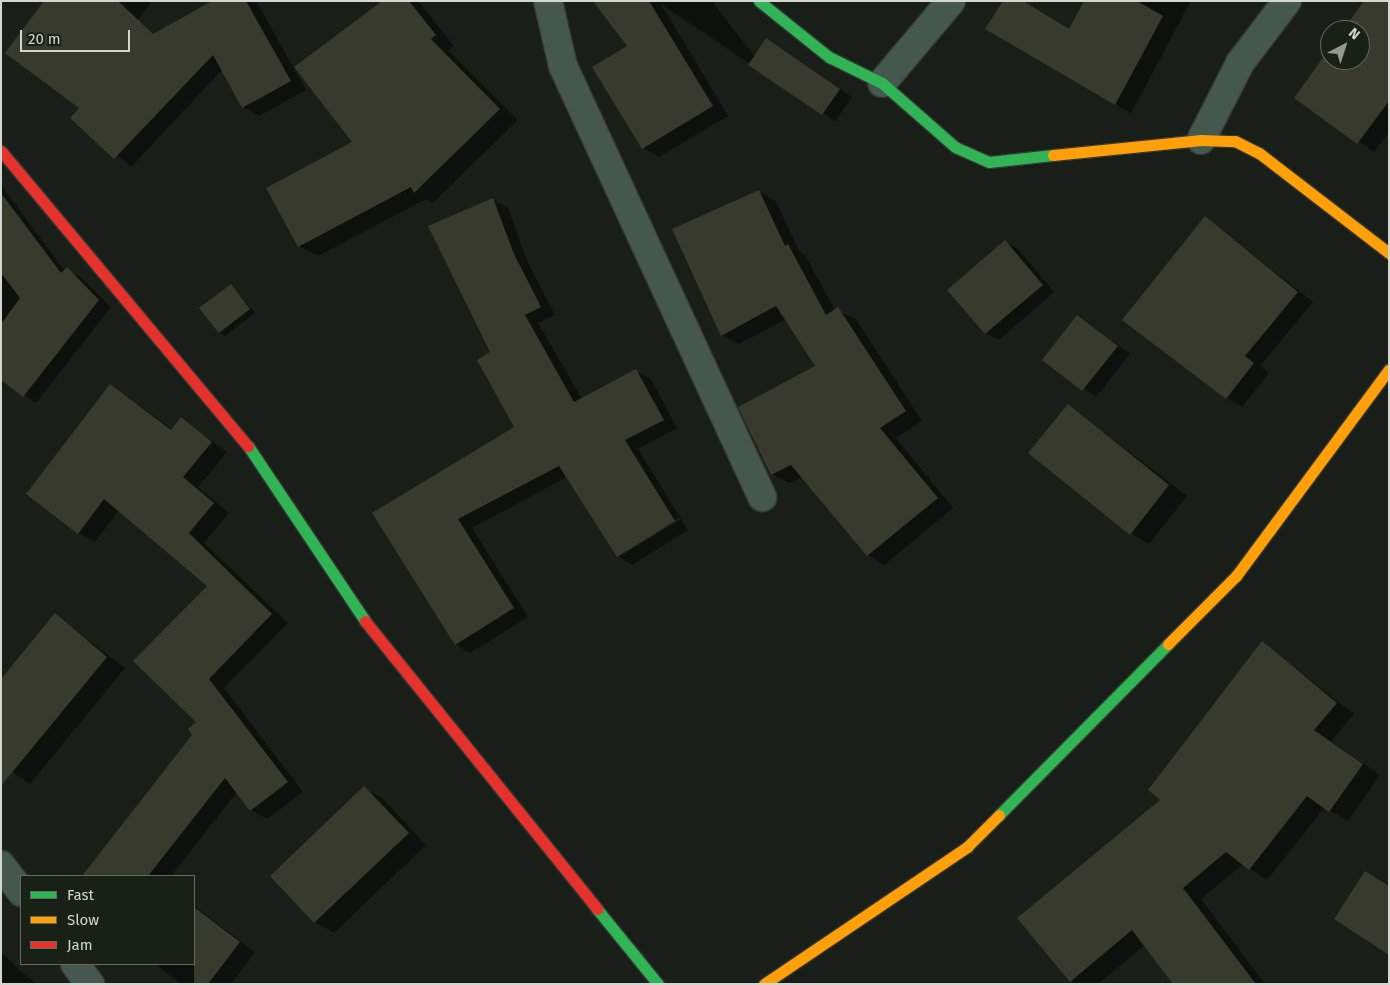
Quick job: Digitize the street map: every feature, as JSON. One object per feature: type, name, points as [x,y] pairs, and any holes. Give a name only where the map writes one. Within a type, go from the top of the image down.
[{"type":"street","points":[[548,1],[563,66],[762,497]]},
{"type":"street","points":[[760,1],[829,57],[882,83],[955,147],[989,162],[1201,140],[1236,141],[1259,153],[1389,254]]},
{"type":"street","points":[[882,83],[951,1]]},
{"type":"street","points":[[1201,140],[1240,63],[1287,1]]},
{"type":"street","points":[[1,151],[212,400],[278,486],[378,641],[658,984]]},
{"type":"street","points":[[764,984],[967,847],[1236,576],[1389,369]]},
{"type":"street","points":[[1,865],[20,891]]},
{"type":"street","points":[[76,965],[90,984]]},
{"type":"building","points":[[44,1],[118,1],[153,34],[212,1],[246,1],[291,81],[242,108],[213,55],[114,159],[70,118],[79,108],[5,53]]},
{"type":"building","points":[[382,1],[409,1],[436,35],[431,39],[500,109],[414,193],[411,187],[298,247],[266,188],[352,142],[294,67]]},
{"type":"building","points":[[593,1],[649,1],[713,106],[642,149],[592,67],[627,46]]},
{"type":"building","points":[[1003,1],[1023,1],[1069,29],[1084,1],[1137,1],[1163,16],[1115,105],[985,29]]},
{"type":"building","points":[[1364,1],[1389,1],[1389,101],[1357,144],[1294,98],[1320,62],[1320,70],[1370,70],[1370,20],[1350,20]]},
{"type":"building","points":[[766,38],[840,89],[822,115],[748,65]]},
{"type":"building","points":[[759,190],[785,246],[788,244],[826,315],[838,307],[906,411],[880,428],[938,498],[867,556],[791,465],[771,475],[738,407],[815,366],[776,306],[721,336],[672,229]]},
{"type":"building","points":[[1,193],[61,273],[67,267],[99,300],[23,397],[1,380],[1,324],[20,298],[1,273]]},
{"type":"building","points":[[493,198],[514,254],[541,307],[525,315],[574,402],[636,369],[664,420],[625,440],[675,521],[617,557],[559,466],[458,519],[514,608],[455,645],[372,513],[514,427],[477,360],[490,352],[428,226]]},
{"type":"building","points":[[1205,216],[1298,292],[1245,356],[1254,363],[1226,399],[1122,320]]},
{"type":"building","points":[[1005,240],[1043,285],[985,334],[947,290]]},
{"type":"building","points":[[231,284],[250,309],[219,333],[199,308]]},
{"type":"building","points":[[1077,315],[1118,346],[1082,391],[1042,360]]},
{"type":"building","points":[[110,384],[171,430],[181,417],[212,442],[183,477],[214,503],[189,533],[272,614],[209,679],[288,782],[250,811],[225,778],[149,875],[83,875],[192,735],[188,729],[196,722],[133,661],[207,586],[104,499],[78,534],[26,494]]},
{"type":"building","points":[[1068,404],[1169,485],[1130,535],[1028,453]]},
{"type":"building","points":[[55,613],[107,657],[1,786],[1,679]]},
{"type":"building","points":[[1262,641],[1337,703],[1314,730],[1363,764],[1329,812],[1307,796],[1249,870],[1226,852],[1183,888],[1256,984],[1173,984],[1132,930],[1070,982],[1017,918],[1160,800],[1148,790]]},
{"type":"building","points":[[364,786],[409,833],[314,923],[270,876]]},
{"type":"building","points":[[1365,871],[1389,886],[1389,955],[1334,919]]},
{"type":"building","points":[[195,908],[240,942],[208,984],[194,984]]},
{"type":"traffic: fast","points":[[759,1],[829,57],[882,83],[955,147],[989,162],[1053,155]]},
{"type":"traffic: fast","points":[[248,446],[365,621]]},
{"type":"traffic: fast","points":[[999,815],[1168,644]]},
{"type":"traffic: fast","points":[[597,909],[658,984]]},
{"type":"traffic: slow","points":[[1053,155],[1201,140],[1235,141],[1259,153],[1389,253]]},
{"type":"traffic: slow","points":[[1168,644],[1236,576],[1389,369]]},
{"type":"traffic: slow","points":[[764,984],[967,847],[999,815]]},
{"type":"traffic: jam","points":[[1,151],[248,446]]},
{"type":"traffic: jam","points":[[365,621],[597,909]]}]
